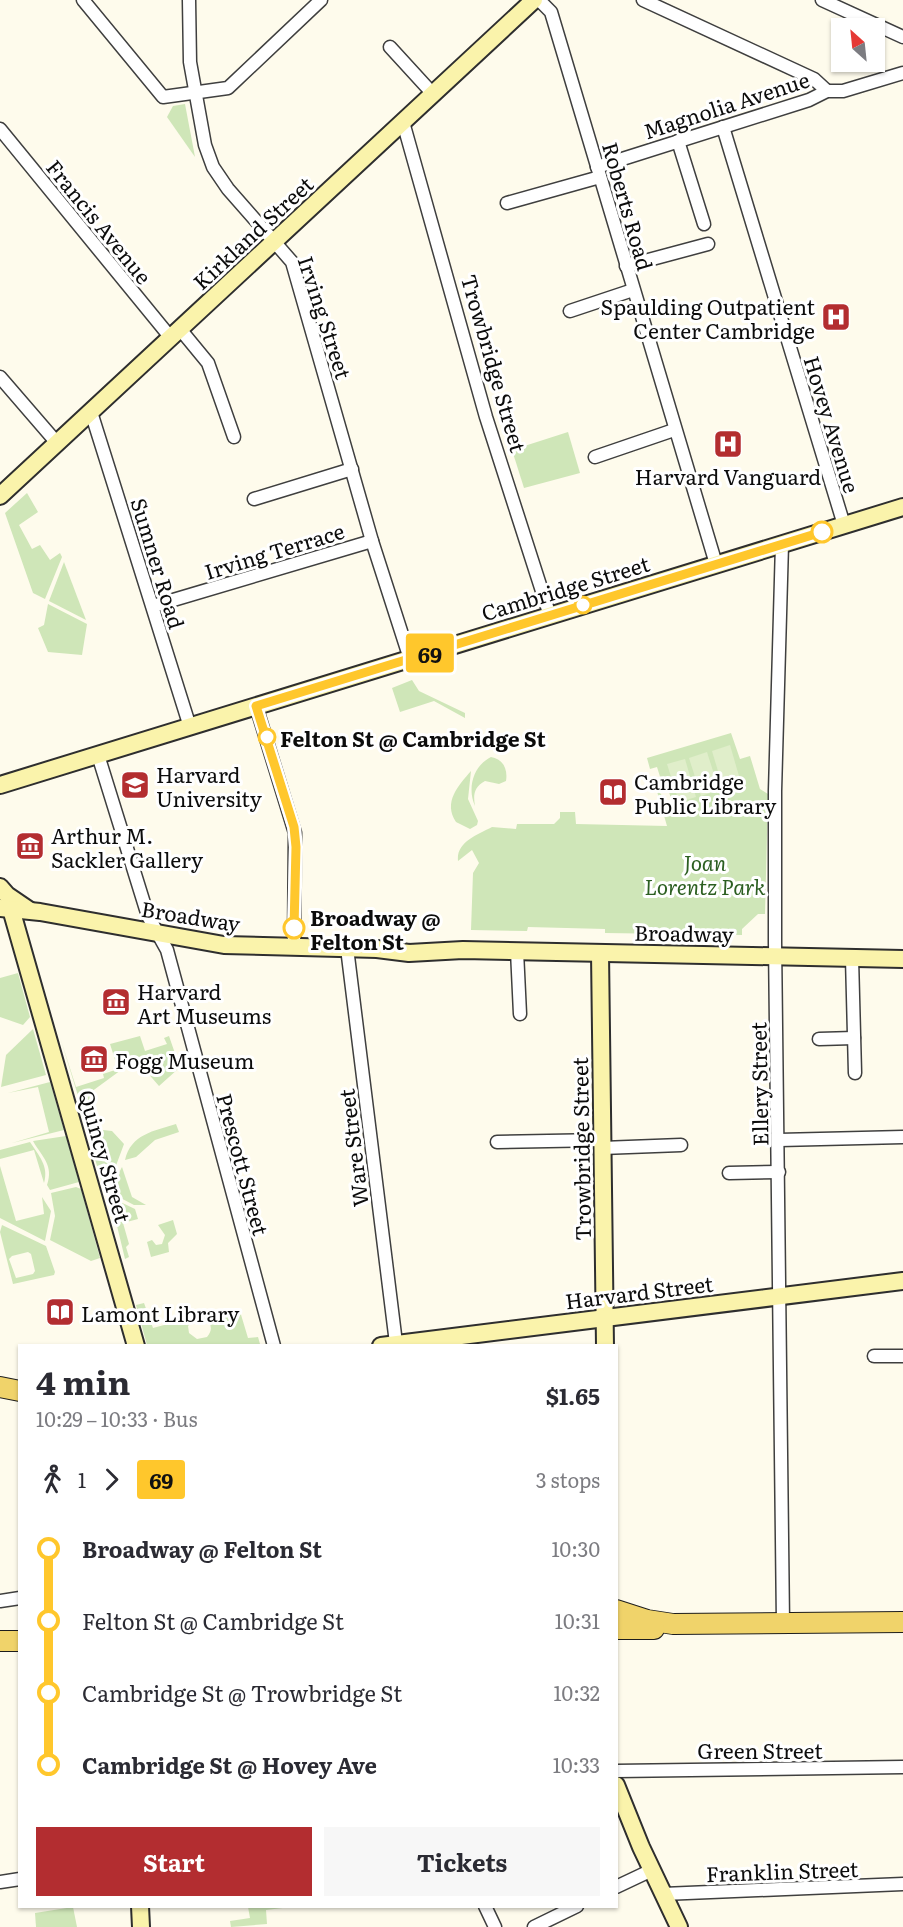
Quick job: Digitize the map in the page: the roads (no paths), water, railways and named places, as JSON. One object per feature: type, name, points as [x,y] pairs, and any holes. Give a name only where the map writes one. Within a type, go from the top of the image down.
[{"type":"main road","name":"Kirkland Street","points":[[0,496],[534,0]]},
{"type":"main road","name":"Cambridge Street","points":[[0,785],[903,507]]},
{"type":"main road","points":[[0,887],[7,896],[30,911]]},
{"type":"main road","name":"Broadway","points":[[6,909],[30,911],[224,945],[377,949],[422,943],[464,950],[903,959]]},
{"type":"main road","name":"Quincy Street","points":[[6,909],[135,1344]]},
{"type":"main road","name":"Trowbridge Street","points":[[600,953],[605,1344]]},
{"type":"main road","name":"Harvard Street","points":[[389,1344],[449,1341],[903,1281]]},
{"type":"main road","points":[[618,1611],[652,1621],[690,1625]]},
{"type":"main road","points":[[618,1629],[690,1625],[903,1622]]},
{"type":"main road","points":[[0,1641],[18,1641]]},
{"type":"main road","points":[[618,1790],[652,1870],[680,1927]]},
{"type":"main road","points":[[140,1908],[141,1927]]},
{"type":"street","points":[[83,0],[163,97],[228,87],[321,0]]},
{"type":"street","name":"Irving Street","points":[[189,0],[190,62],[205,145],[213,167],[228,189],[292,262],[372,541],[410,659]]},
{"type":"street","name":"Roberts Road","points":[[539,0],[551,12],[674,430],[716,564]]},
{"type":"street","points":[[643,0],[814,79],[827,91]]},
{"type":"street","points":[[822,0],[903,37]]},
{"type":"street","points":[[390,47],[433,94]]},
{"type":"street","name":"Magnolia Avenue","points":[[507,202],[599,172],[678,141],[827,91],[843,91],[903,73]]},
{"type":"street","name":"Trowbridge Street","points":[[403,122],[489,426],[550,616]]},
{"type":"street","name":"Hovey Avenue","points":[[723,127],[844,525]]},
{"type":"street","name":"Francis Avenue","points":[[0,129],[175,334],[208,363],[234,437]]},
{"type":"street","points":[[678,141],[704,224]]},
{"type":"street","points":[[626,266],[708,244]]},
{"type":"street","points":[[570,311],[633,290]]},
{"type":"street","points":[[0,377],[57,443]]},
{"type":"street","name":"Sumner Road","points":[[91,412],[190,727]]},
{"type":"street","points":[[595,457],[674,430]]},
{"type":"street","points":[[255,499],[352,469]]},
{"type":"street","name":"Irving Terrace","points":[[153,606],[372,541]]},
{"type":"street","name":"Ellery Street","points":[[782,544],[775,791],[775,956],[783,1624]]},
{"type":"street","points":[[256,706],[294,827],[296,847],[294,947]]},
{"type":"street","name":"Prescott Street","points":[[98,755],[148,916],[167,950],[273,1344]]},
{"type":"street","name":"Ware Street","points":[[348,948],[389,1344]]},
{"type":"street","points":[[517,951],[520,1014]]},
{"type":"street","points":[[852,958],[855,1073]]},
{"type":"street","points":[[819,1039],[854,1038]]},
{"type":"street","points":[[779,1140],[903,1137]]},
{"type":"street","points":[[497,1142],[681,1145]]},
{"type":"street","points":[[729,1173],[779,1172]]},
{"type":"street","points":[[874,1356],[903,1356]]},
{"type":"street","points":[[0,1601],[18,1598]]},
{"type":"street","name":"Green Street","points":[[618,1771],[903,1767]]},
{"type":"street","points":[[618,1886],[652,1870]]},
{"type":"street","points":[[0,1881],[18,1879]]},
{"type":"street","name":"Franklin Street","points":[[663,1894],[903,1884]]},
{"type":"street","points":[[486,1908],[495,1927]]},
{"type":"street","points":[[534,1927],[573,1908]]},
{"type":"place","name":"Spaulding Outpatient Center Cambridge","points":[[836,317]]},
{"type":"place","name":"Harvard Vanguard","points":[[728,444]]},
{"type":"place","name":"Felton St @ Cambridge St","points":[[267,737]]},
{"type":"place","name":"Harvard University","points":[[135,785]]},
{"type":"place","name":"Cambridge Public Library","points":[[613,792]]},
{"type":"place","name":"Arthur M. Sackler Gallery","points":[[30,846]]},
{"type":"place","name":"Broadway @ Felton St","points":[[294,928]]},
{"type":"place","name":"Harvard Art Museums","points":[[116,1002]]},
{"type":"place","name":"Fogg Museum","points":[[94,1059]]},
{"type":"place","name":"Lamont Library","points":[[60,1312]]},
{"type":"park label","name":"Joan Lorentz Park","points":[[705,873]]}]
